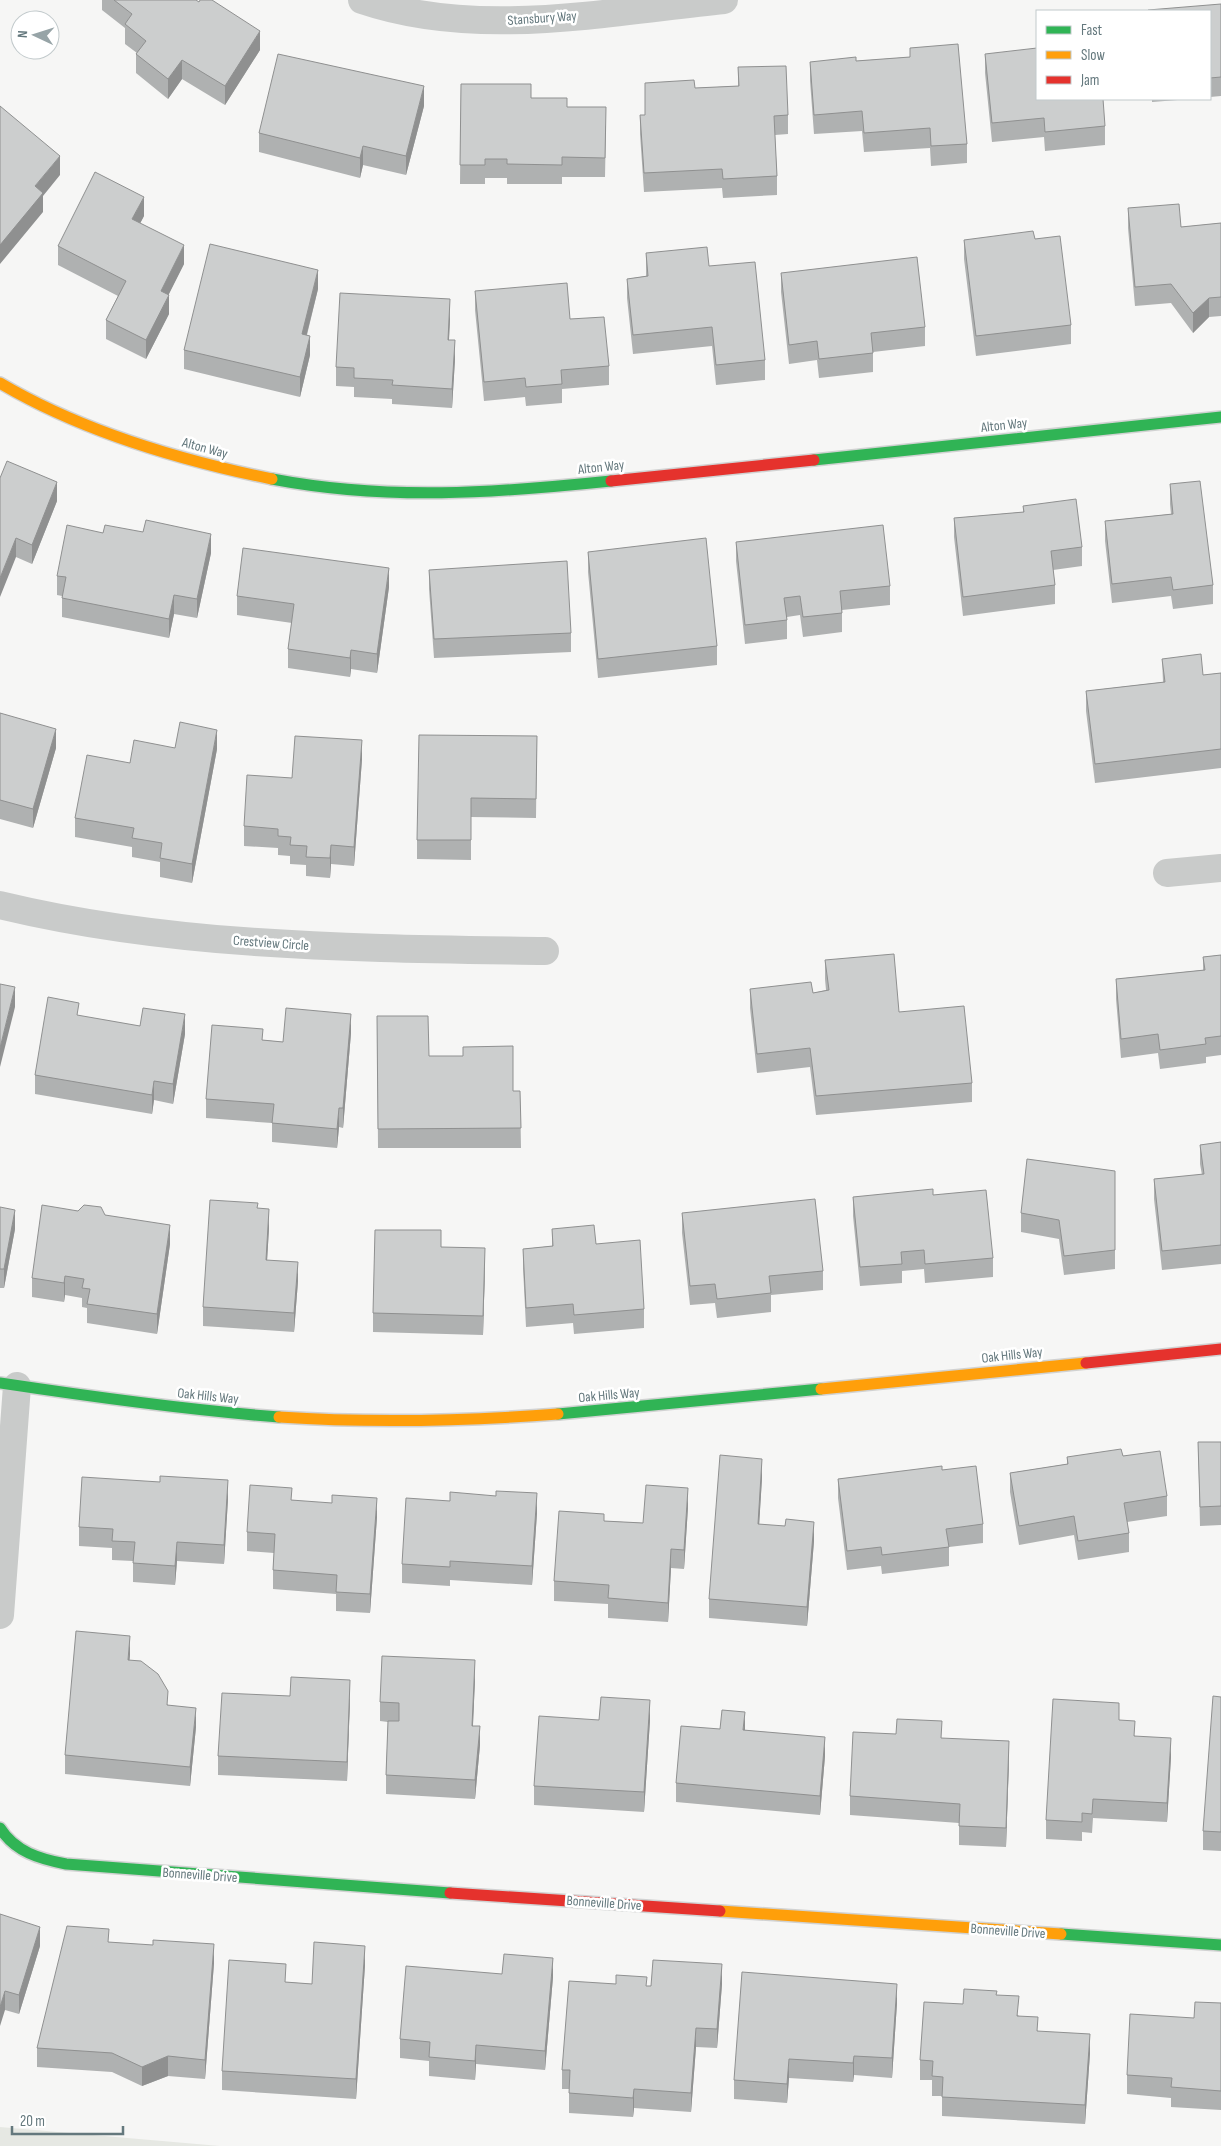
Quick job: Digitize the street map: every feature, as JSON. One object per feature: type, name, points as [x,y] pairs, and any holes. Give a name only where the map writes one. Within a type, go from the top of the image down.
[{"type":"street","name":"Stansbury Way","points":[[362,0],[386,8],[436,17],[496,20],[554,18],[724,0]]},
{"type":"street","name":"Alton Way","points":[[0,383],[86,424],[158,451],[223,469],[331,486],[413,494],[544,488],[1221,417]]},
{"type":"street","points":[[1167,873],[1221,868]]},
{"type":"street","name":"Crestview Circle","points":[[0,905],[99,925],[272,945],[545,951]]},
{"type":"street","name":"Oak Hills Way","points":[[8,1384],[200,1411],[298,1418],[386,1421],[473,1420],[622,1410],[1221,1349]]},
{"type":"street","points":[[0,1614],[8,1384]]},
{"type":"street","name":"Bonneville Drive","points":[[0,1828],[15,1846],[33,1856],[66,1864],[402,1890],[1221,1945]]},
{"type":"shaded area","points":[[0,2127],[220,2146],[0,2146]]},
{"type":"building","points":[[114,0],[196,0],[199,2],[200,0],[212,0],[260,31],[225,86],[182,60],[168,79],[136,54],[146,41],[125,24],[132,14]]},
{"type":"building","points":[[1221,4],[1221,77],[1211,78],[1211,10],[1148,10]]},
{"type":"building","points":[[958,44],[967,144],[931,146],[930,128],[864,133],[862,111],[814,115],[810,62],[856,57],[856,61],[910,57],[910,48]]},
{"type":"building","points":[[1036,48],[1036,100],[1103,100],[1105,126],[1045,132],[1044,118],[992,123],[985,54]]},
{"type":"building","points":[[278,54],[424,86],[406,156],[363,146],[360,158],[259,133]]},
{"type":"building","points":[[786,66],[788,115],[774,116],[777,176],[723,179],[722,169],[644,173],[640,115],[645,115],[645,83],[694,80],[695,88],[739,86],[738,67]]},
{"type":"building","points":[[461,84],[531,84],[531,98],[567,98],[567,107],[606,107],[605,158],[562,157],[562,165],[507,164],[507,159],[485,159],[485,165],[460,165]]},
{"type":"building","points":[[0,106],[60,156],[35,186],[43,193],[0,245]]},
{"type":"building","points":[[95,172],[144,197],[132,219],[184,245],[161,291],[169,295],[146,340],[106,320],[126,281],[58,246]]},
{"type":"building","points":[[1179,204],[1181,227],[1221,223],[1221,297],[1209,298],[1193,313],[1171,284],[1135,287],[1128,208]]},
{"type":"building","points":[[1033,231],[1035,239],[1060,236],[1071,325],[976,336],[964,240]]},
{"type":"building","points":[[210,244],[318,270],[302,334],[310,336],[300,377],[184,350]]},
{"type":"building","points":[[707,247],[709,266],[755,262],[765,360],[716,365],[712,327],[633,335],[627,279],[648,276],[646,253]]},
{"type":"building","points":[[917,257],[925,327],[871,333],[873,353],[819,359],[817,341],[789,345],[781,273]]},
{"type":"building","points":[[567,283],[570,319],[604,317],[609,366],[561,370],[562,384],[526,387],[525,378],[484,382],[475,291]]},
{"type":"building","points":[[340,293],[450,299],[448,340],[455,340],[452,389],[392,385],[393,380],[354,378],[354,368],[336,367]]},
{"type":"building","points":[[7,461],[57,482],[32,545],[16,538],[0,578],[0,478]]},
{"type":"building","points":[[1200,481],[1213,585],[1173,590],[1171,577],[1112,584],[1105,521],[1173,514],[1170,484]]},
{"type":"building","points":[[1076,499],[1082,547],[1051,551],[1055,585],[963,597],[954,518],[1024,512],[1023,506]]},
{"type":"building","points":[[146,520],[211,534],[197,599],[174,595],[169,619],[62,598],[66,577],[57,576],[67,525],[103,533],[105,525],[143,532]]},
{"type":"building","points":[[883,525],[890,586],[840,591],[842,613],[803,617],[800,596],[784,598],[787,620],[745,625],[736,542]]},
{"type":"building","points":[[706,538],[717,646],[598,659],[588,552]]},
{"type":"building","points":[[243,548],[389,568],[377,654],[351,650],[350,658],[288,649],[294,604],[237,596]]},
{"type":"building","points":[[567,561],[571,633],[434,639],[429,570]]},
{"type":"building","points":[[1201,654],[1203,675],[1221,673],[1221,749],[1095,764],[1086,691],[1165,682],[1162,659]]},
{"type":"building","points":[[0,713],[56,729],[33,809],[0,800]]},
{"type":"building","points":[[180,722],[217,730],[192,864],[160,858],[162,843],[132,838],[134,828],[75,818],[87,755],[130,763],[134,740],[175,748]]},
{"type":"building","points":[[419,735],[537,736],[536,799],[471,798],[471,840],[417,840]]},
{"type":"building","points":[[295,736],[362,740],[354,847],[331,845],[330,858],[306,857],[307,846],[290,845],[291,837],[278,836],[278,829],[244,826],[247,775],[292,778]]},
{"type":"building","points":[[894,954],[899,1012],[964,1006],[972,1083],[816,1096],[810,1048],[757,1054],[750,989],[811,982],[813,993],[829,990],[825,960]]},
{"type":"building","points":[[1221,955],[1221,1036],[1205,1038],[1206,1044],[1160,1050],[1158,1034],[1121,1039],[1116,979],[1205,970],[1203,957]]},
{"type":"building","points":[[0,984],[15,987],[0,1048]]},
{"type":"building","points":[[48,997],[79,1003],[77,1015],[140,1026],[143,1008],[185,1014],[173,1084],[154,1081],[152,1095],[35,1075]]},
{"type":"building","points":[[286,1008],[351,1014],[343,1108],[339,1108],[337,1129],[272,1123],[274,1104],[206,1099],[212,1025],[263,1029],[262,1040],[283,1042]]},
{"type":"building","points":[[377,1016],[428,1016],[429,1056],[463,1056],[463,1047],[513,1046],[513,1091],[520,1091],[521,1128],[378,1129]]},
{"type":"building","points":[[1221,1142],[1221,1245],[1162,1251],[1154,1179],[1204,1174],[1200,1145]]},
{"type":"building","points":[[1027,1159],[1115,1171],[1115,1250],[1064,1256],[1059,1220],[1021,1213]]},
{"type":"building","points":[[933,1189],[933,1195],[986,1190],[993,1258],[925,1264],[924,1250],[901,1252],[902,1264],[860,1267],[853,1197]]},
{"type":"building","points":[[815,1199],[823,1271],[769,1276],[771,1293],[717,1299],[715,1284],[690,1286],[682,1213]]},
{"type":"building","points":[[210,1200],[258,1203],[257,1208],[269,1209],[266,1260],[298,1262],[294,1313],[203,1307]]},
{"type":"building","points":[[42,1205],[78,1211],[84,1205],[101,1207],[105,1215],[170,1225],[157,1314],[87,1304],[90,1289],[82,1288],[84,1279],[65,1276],[64,1283],[32,1278]]},
{"type":"building","points":[[0,1207],[15,1210],[4,1269],[0,1269]]},
{"type":"building","points":[[594,1225],[596,1244],[640,1240],[644,1309],[574,1315],[573,1304],[526,1308],[523,1249],[553,1246],[552,1229]]},
{"type":"building","points":[[375,1230],[441,1230],[441,1247],[485,1248],[483,1316],[373,1313]]},
{"type":"building","points":[[1198,1442],[1221,1442],[1221,1506],[1200,1507]]},
{"type":"building","points":[[1121,1449],[1123,1456],[1160,1451],[1167,1496],[1124,1503],[1129,1533],[1078,1541],[1074,1516],[1019,1526],[1010,1473],[1068,1464],[1067,1457]]},
{"type":"building","points":[[720,1455],[762,1459],[758,1524],[785,1526],[786,1519],[814,1522],[807,1607],[709,1599]]},
{"type":"building","points":[[942,1466],[942,1470],[976,1466],[983,1524],[946,1529],[949,1547],[882,1555],[881,1547],[847,1551],[838,1479]]},
{"type":"building","points":[[160,1476],[228,1480],[224,1545],[177,1542],[175,1566],[133,1563],[135,1542],[112,1541],[113,1529],[79,1527],[82,1477],[160,1482]]},
{"type":"building","points":[[250,1485],[292,1488],[291,1500],[332,1503],[332,1495],[377,1498],[370,1594],[336,1592],[337,1575],[273,1570],[275,1534],[247,1532]]},
{"type":"building","points":[[646,1485],[688,1488],[684,1550],[671,1549],[668,1603],[608,1598],[609,1585],[554,1581],[559,1511],[604,1514],[604,1521],[643,1523]]},
{"type":"building","points":[[496,1491],[537,1493],[532,1566],[450,1561],[450,1567],[402,1564],[406,1498],[450,1501],[450,1492],[496,1496]]},
{"type":"building","points":[[76,1631],[130,1636],[128,1660],[141,1661],[158,1674],[168,1691],[167,1705],[196,1708],[190,1767],[65,1755]]},
{"type":"building","points":[[382,1656],[475,1660],[472,1726],[480,1726],[475,1780],[386,1775],[388,1721],[399,1721],[399,1703],[380,1702]]},
{"type":"building","points":[[291,1677],[350,1680],[347,1762],[218,1756],[222,1693],[290,1696]]},
{"type":"building","points":[[1213,1696],[1221,1697],[1221,1832],[1203,1831]]},
{"type":"building","points":[[601,1697],[650,1700],[644,1792],[534,1786],[539,1716],[599,1720]]},
{"type":"building","points":[[1053,1699],[1119,1703],[1119,1720],[1135,1721],[1134,1736],[1171,1738],[1167,1803],[1093,1799],[1092,1814],[1082,1813],[1082,1822],[1046,1820]]},
{"type":"building","points":[[722,1710],[745,1712],[743,1730],[825,1737],[820,1796],[676,1783],[681,1726],[720,1729]]},
{"type":"building","points":[[897,1719],[942,1721],[941,1738],[1009,1741],[1006,1828],[959,1826],[960,1804],[850,1796],[853,1732],[896,1734]]},
{"type":"building","points":[[0,1914],[40,1927],[19,1995],[5,1991],[0,2007]]},
{"type":"building","points":[[67,1926],[109,1929],[108,1942],[153,1945],[153,1940],[214,1944],[205,2060],[168,2056],[142,2067],[112,2053],[37,2048]]},
{"type":"building","points":[[314,1942],[365,1946],[356,2079],[222,2071],[229,1960],[286,1964],[285,1982],[312,1984]]},
{"type":"building","points":[[504,1954],[553,1958],[545,2051],[476,2045],[475,2061],[429,2057],[430,2042],[400,2039],[406,1966],[502,1974]]},
{"type":"building","points":[[653,1960],[722,1964],[717,2029],[696,2028],[691,2093],[634,2089],[633,2098],[569,2093],[570,2070],[562,2070],[569,1981],[616,1984],[616,1975],[647,1977],[646,1986],[651,1986]]},
{"type":"building","points":[[742,1972],[897,1984],[892,2058],[854,2056],[853,2063],[789,2059],[787,2084],[734,2080]]},
{"type":"building","points":[[964,1989],[997,1991],[996,1995],[1019,1996],[1017,2016],[1038,2017],[1037,2031],[1090,2034],[1085,2105],[942,2097],[943,2077],[932,2076],[933,2061],[920,2060],[924,2002],[963,2004]]},
{"type":"building","points":[[1195,2002],[1221,2003],[1221,2091],[1171,2087],[1172,2078],[1127,2075],[1130,2014],[1194,2018]]},
{"type":"traffic: fast","points":[[814,460],[1221,417]]},
{"type":"traffic: fast","points":[[272,479],[358,490],[442,493],[525,489],[611,481]]},
{"type":"traffic: fast","points":[[0,1383],[139,1403],[279,1417]]},
{"type":"traffic: fast","points":[[558,1414],[821,1389]]},
{"type":"traffic: fast","points":[[0,1828],[21,1849],[38,1857],[66,1864],[450,1893]]},
{"type":"traffic: fast","points":[[1061,1934],[1221,1945]]},
{"type":"traffic: slow","points":[[0,383],[64,416],[98,430],[202,463],[272,479]]},
{"type":"traffic: slow","points":[[821,1389],[1086,1363]]},
{"type":"traffic: slow","points":[[279,1417],[418,1420],[558,1414]]},
{"type":"traffic: slow","points":[[720,1911],[1061,1934]]},
{"type":"traffic: jam","points":[[611,481],[814,460]]},
{"type":"traffic: jam","points":[[1086,1363],[1221,1349]]},
{"type":"traffic: jam","points":[[450,1893],[720,1911]]}]
